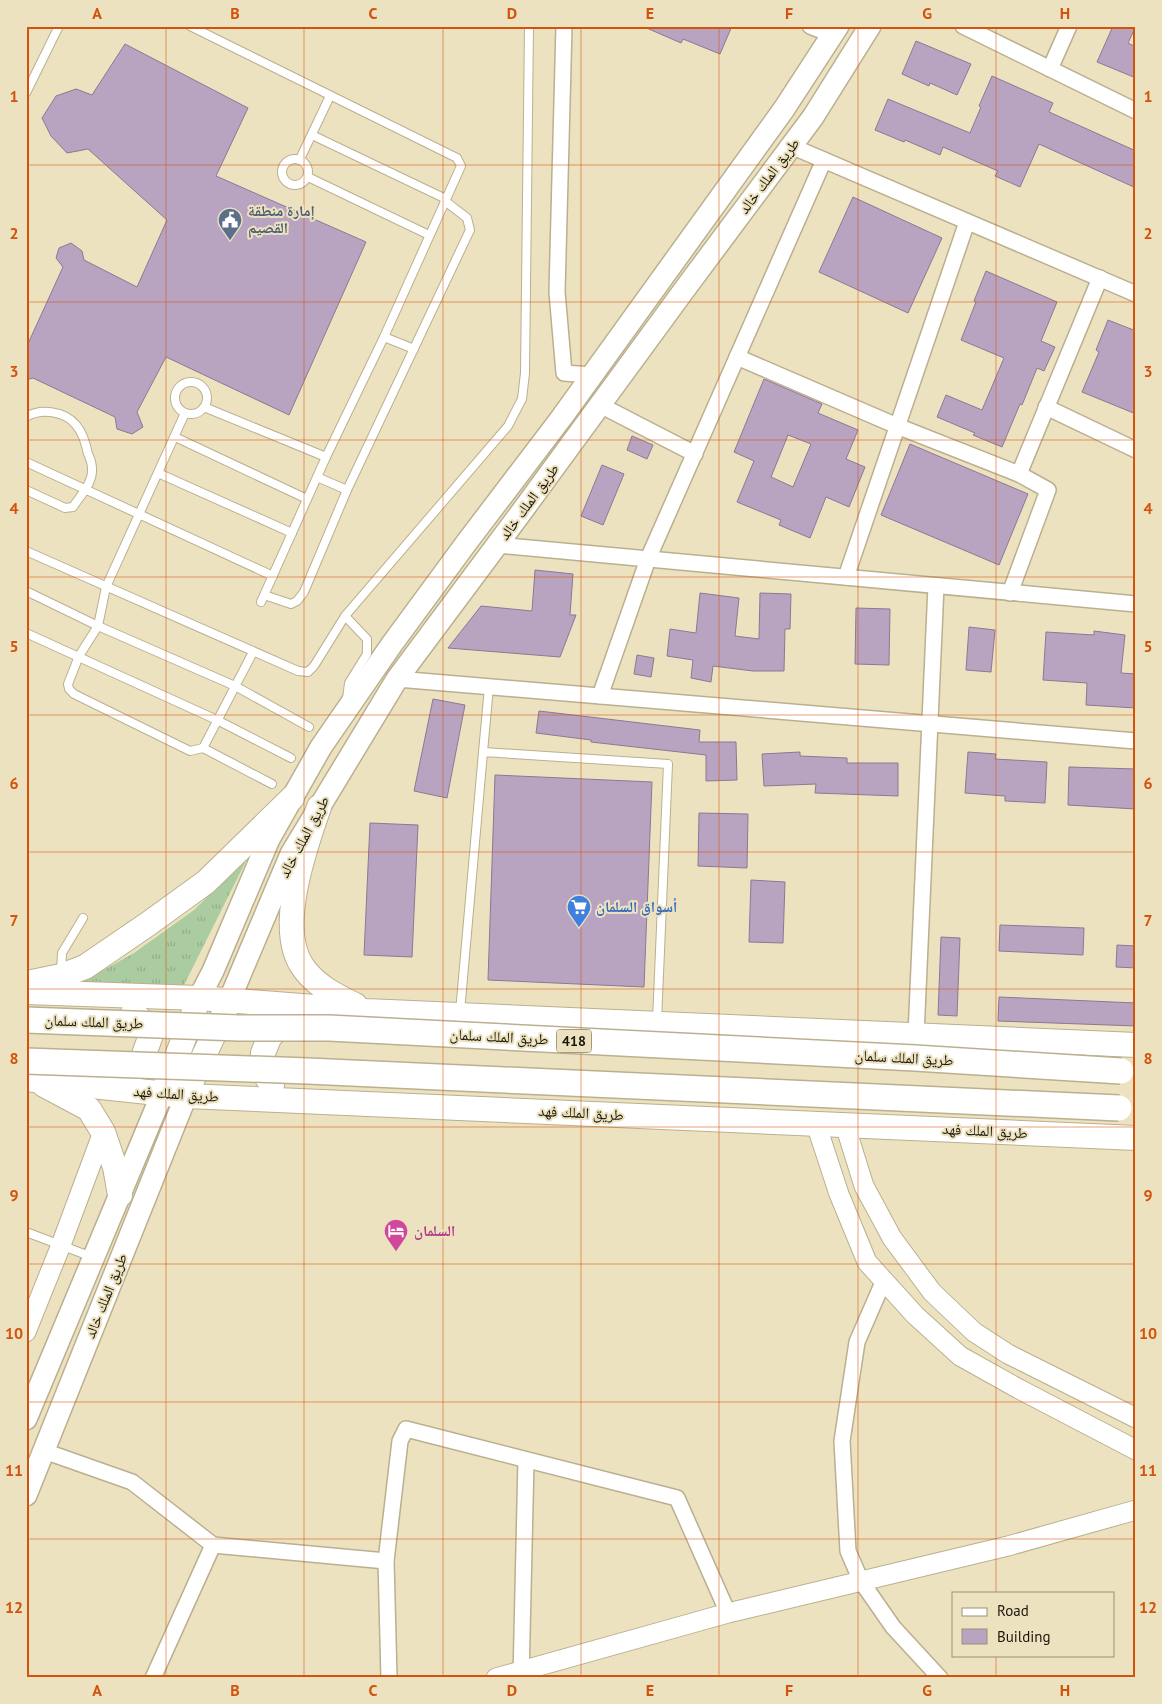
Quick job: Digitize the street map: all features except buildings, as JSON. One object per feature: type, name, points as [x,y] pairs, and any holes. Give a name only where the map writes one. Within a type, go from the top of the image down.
[{"type":"highway","name":"طريق الملك سلمان","points":[[26,1020],[239,1028],[329,1028],[915,1058],[1121,1071]]},
{"type":"highway","points":[[29,1073],[377,1074],[1119,1108]]},
{"type":"main road","name":"طريق الملك خالد","points":[[230,1001],[291,854],[397,679],[813,117],[870,26]]},
{"type":"main road","name":"طريق الملك خالد","points":[[199,998],[213,971],[269,839],[321,747],[392,644],[592,375],[778,117],[836,31]]},
{"type":"main road","points":[[26,983],[61,976],[85,967],[148,924],[206,882],[292,798]]},
{"type":"main road","points":[[319,807],[302,858],[293,901],[293,946],[304,970],[328,991],[363,1011]]},
{"type":"main road","points":[[26,994],[199,998],[363,1011],[1136,1045]]},
{"type":"main road","points":[[26,994],[123,1005],[140,1019],[151,1035],[139,1068],[117,1077],[109,1079],[29,1073]]},
{"type":"main road","points":[[162,1094],[199,998]]},
{"type":"main road","points":[[186,1096],[230,1001]]},
{"type":"main road","points":[[354,1103],[276,1092],[262,1070],[263,1053],[270,1036],[294,1017],[363,1011]]},
{"type":"main road","points":[[29,1073],[89,1109],[103,1132],[115,1166],[120,1195]]},
{"type":"main road","name":"طريق الملك فهد","points":[[29,1073],[186,1096],[1136,1138]]},
{"type":"main road","name":"طريق الملك خالد","points":[[26,1419],[33,1382],[94,1258],[162,1094]]},
{"type":"main road","name":"طريق الملك خالد","points":[[26,1495],[186,1096]]},
{"type":"street","points":[[564,26],[557,292],[564,373],[592,375]]},
{"type":"street","points":[[810,26],[836,31]]},
{"type":"street","points":[[963,26],[1136,111]]},
{"type":"street","points":[[1050,69],[1069,26]]},
{"type":"street","points":[[791,146],[1136,294]]},
{"type":"street","points":[[600,696],[648,559],[824,160]]},
{"type":"street","points":[[846,577],[967,222]]},
{"type":"street","points":[[1019,474],[1100,278]]},
{"type":"street","points":[[737,357],[897,426],[1019,474],[1048,490],[1010,592]]},
{"type":"street","points":[[600,405],[695,454]]},
{"type":"street","points":[[1046,407],[1136,450]]},
{"type":"street","points":[[498,545],[1136,604]]},
{"type":"street","points":[[916,1035],[936,586]]},
{"type":"street","points":[[397,679],[1136,741]]},
{"type":"street","points":[[816,1124],[839,1194],[867,1262],[915,1315],[960,1356],[1136,1450]]},
{"type":"street","points":[[845,1125],[864,1186],[892,1238],[932,1292],[974,1332],[1008,1354],[1136,1418]]},
{"type":"street","points":[[26,1332],[103,1132]]},
{"type":"street","points":[[884,1280],[857,1342],[842,1442],[848,1550],[861,1582],[894,1627],[940,1678]]},
{"type":"street","points":[[389,1678],[386,1561],[400,1441],[406,1429],[677,1498],[728,1613]]},
{"type":"street","points":[[44,1451],[132,1482],[213,1545],[386,1561]]},
{"type":"street","points":[[521,1675],[526,1460]]},
{"type":"street","points":[[496,1678],[521,1675],[728,1613],[1008,1546],[1136,1510]]},
{"type":"street","points":[[153,1678],[213,1545]]},
{"type":"lane","points":[[26,93],[59,26]]},
{"type":"lane","points":[[190,26],[457,158],[462,166],[446,200],[429,235],[384,336],[326,457],[263,598],[291,604],[297,601],[304,592],[347,490],[470,230],[467,218],[446,200],[312,135]]},
{"type":"lane","points":[[26,552],[298,671],[308,672],[314,666],[344,616],[508,426],[522,399],[525,373],[529,26]]},
{"type":"lane","points":[[300,159],[330,96]]},
{"type":"lane","points":[[300,159],[309,170],[308,177],[304,183],[297,186],[290,185],[284,181],[281,174],[282,167],[286,161],[300,159]]},
{"type":"lane","points":[[308,177],[429,235]]},
{"type":"lane","points":[[384,336],[414,349]]},
{"type":"lane","points":[[189,381],[196,382],[206,392],[207,400],[199,411],[192,414],[185,413],[175,403],[174,396],[182,384],[189,381]]},
{"type":"lane","points":[[204,406],[326,457]]},
{"type":"lane","points":[[26,417],[35,412],[52,412],[66,416],[76,425],[86,443],[92,470],[86,489],[72,507],[65,508],[26,490]]},
{"type":"lane","points":[[185,413],[106,587],[98,626],[79,656],[68,684],[69,689],[74,694],[190,751],[203,748],[272,784]]},
{"type":"lane","points":[[174,437],[307,499]]},
{"type":"lane","points":[[26,462],[273,576]]},
{"type":"lane","points":[[158,473],[292,533]]},
{"type":"lane","points":[[317,477],[347,490]]},
{"type":"lane","points":[[26,591],[98,626],[234,686],[309,727]]},
{"type":"lane","points":[[344,616],[368,639],[367,654],[349,683],[347,694],[348,708]]},
{"type":"lane","points":[[26,633],[217,720],[291,758]]},
{"type":"lane","points":[[203,748],[253,652]]},
{"type":"lane","points":[[460,1014],[489,687]]},
{"type":"lane","points":[[484,752],[668,764],[657,1023]]},
{"type":"lane","points":[[61,976],[62,953],[83,918]]},
{"type":"lane","points":[[26,1232],[94,1258]]},
{"type":"green space","points":[[248,857],[184,985],[80,983],[134,953],[194,910]]},
{"type":"place","name":"إمارة منطقة القصيم","points":[[230,241]]},
{"type":"place","name":"أسواق السلمان","points":[[579,928]]},
{"type":"place","name":"السلمان","points":[[396,1252]]}]
